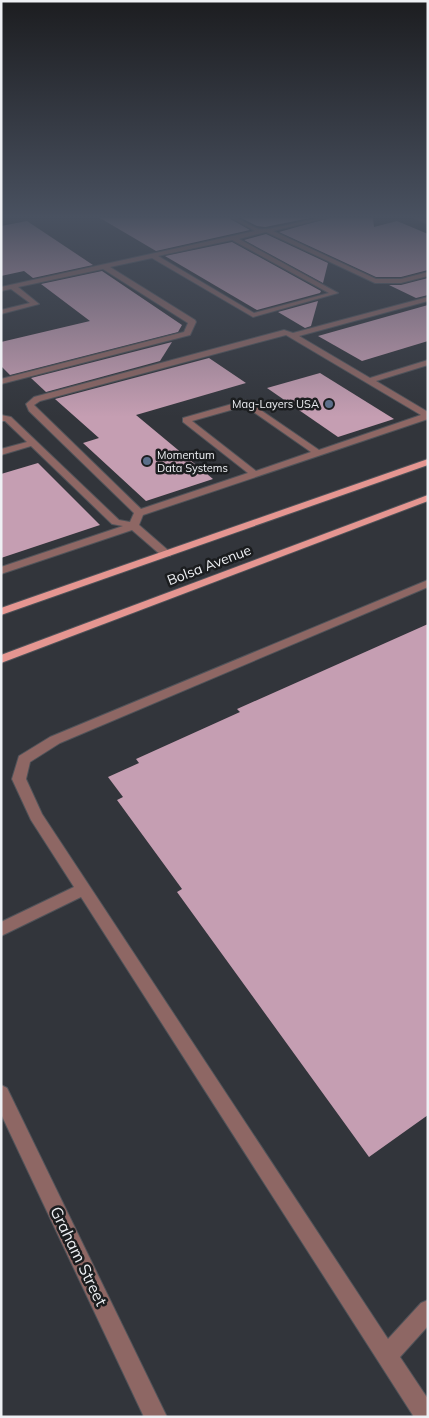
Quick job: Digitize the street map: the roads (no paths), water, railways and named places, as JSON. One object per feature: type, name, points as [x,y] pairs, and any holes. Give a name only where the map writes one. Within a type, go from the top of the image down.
[{"type":"main road","name":"Bolsa Avenue","points":[[1,612],[428,462]]},
{"type":"main road","name":"Bolsa Avenue","points":[[1,659],[428,498]]},
{"type":"street","points":[[1,289],[26,284]]},
{"type":"street","points":[[1,382],[187,333],[192,322],[132,284]]},
{"type":"street","points":[[200,284],[252,315],[335,294],[317,284]]},
{"type":"street","points":[[1,312],[35,304],[13,287]]},
{"type":"street","points":[[293,335],[428,299]]},
{"type":"street","points":[[287,332],[428,416],[139,513],[30,404],[37,399],[287,332]]},
{"type":"street","points":[[368,380],[428,362]]},
{"type":"street","points":[[256,475],[186,420],[246,403],[318,453]]},
{"type":"street","points":[[1,418],[8,419],[116,522],[134,526],[166,554]]},
{"type":"street","points":[[1,452],[32,443]]},
{"type":"street","points":[[134,526],[139,513]]},
{"type":"street","points":[[1,571],[134,526]]},
{"type":"street","points":[[427,1417],[36,816],[19,779],[24,759],[55,740],[428,583]]},
{"type":"street","points":[[1,929],[84,889]]},
{"type":"street","name":"Graham Street","points":[[1,1094],[156,1417]]},
{"type":"street","points":[[388,1355],[428,1310]]},
{"type":"place","name":"Mag-Layers USA","points":[[329,404]]},
{"type":"place","name":"Momentum Data Systems","points":[[147,461]]}]
